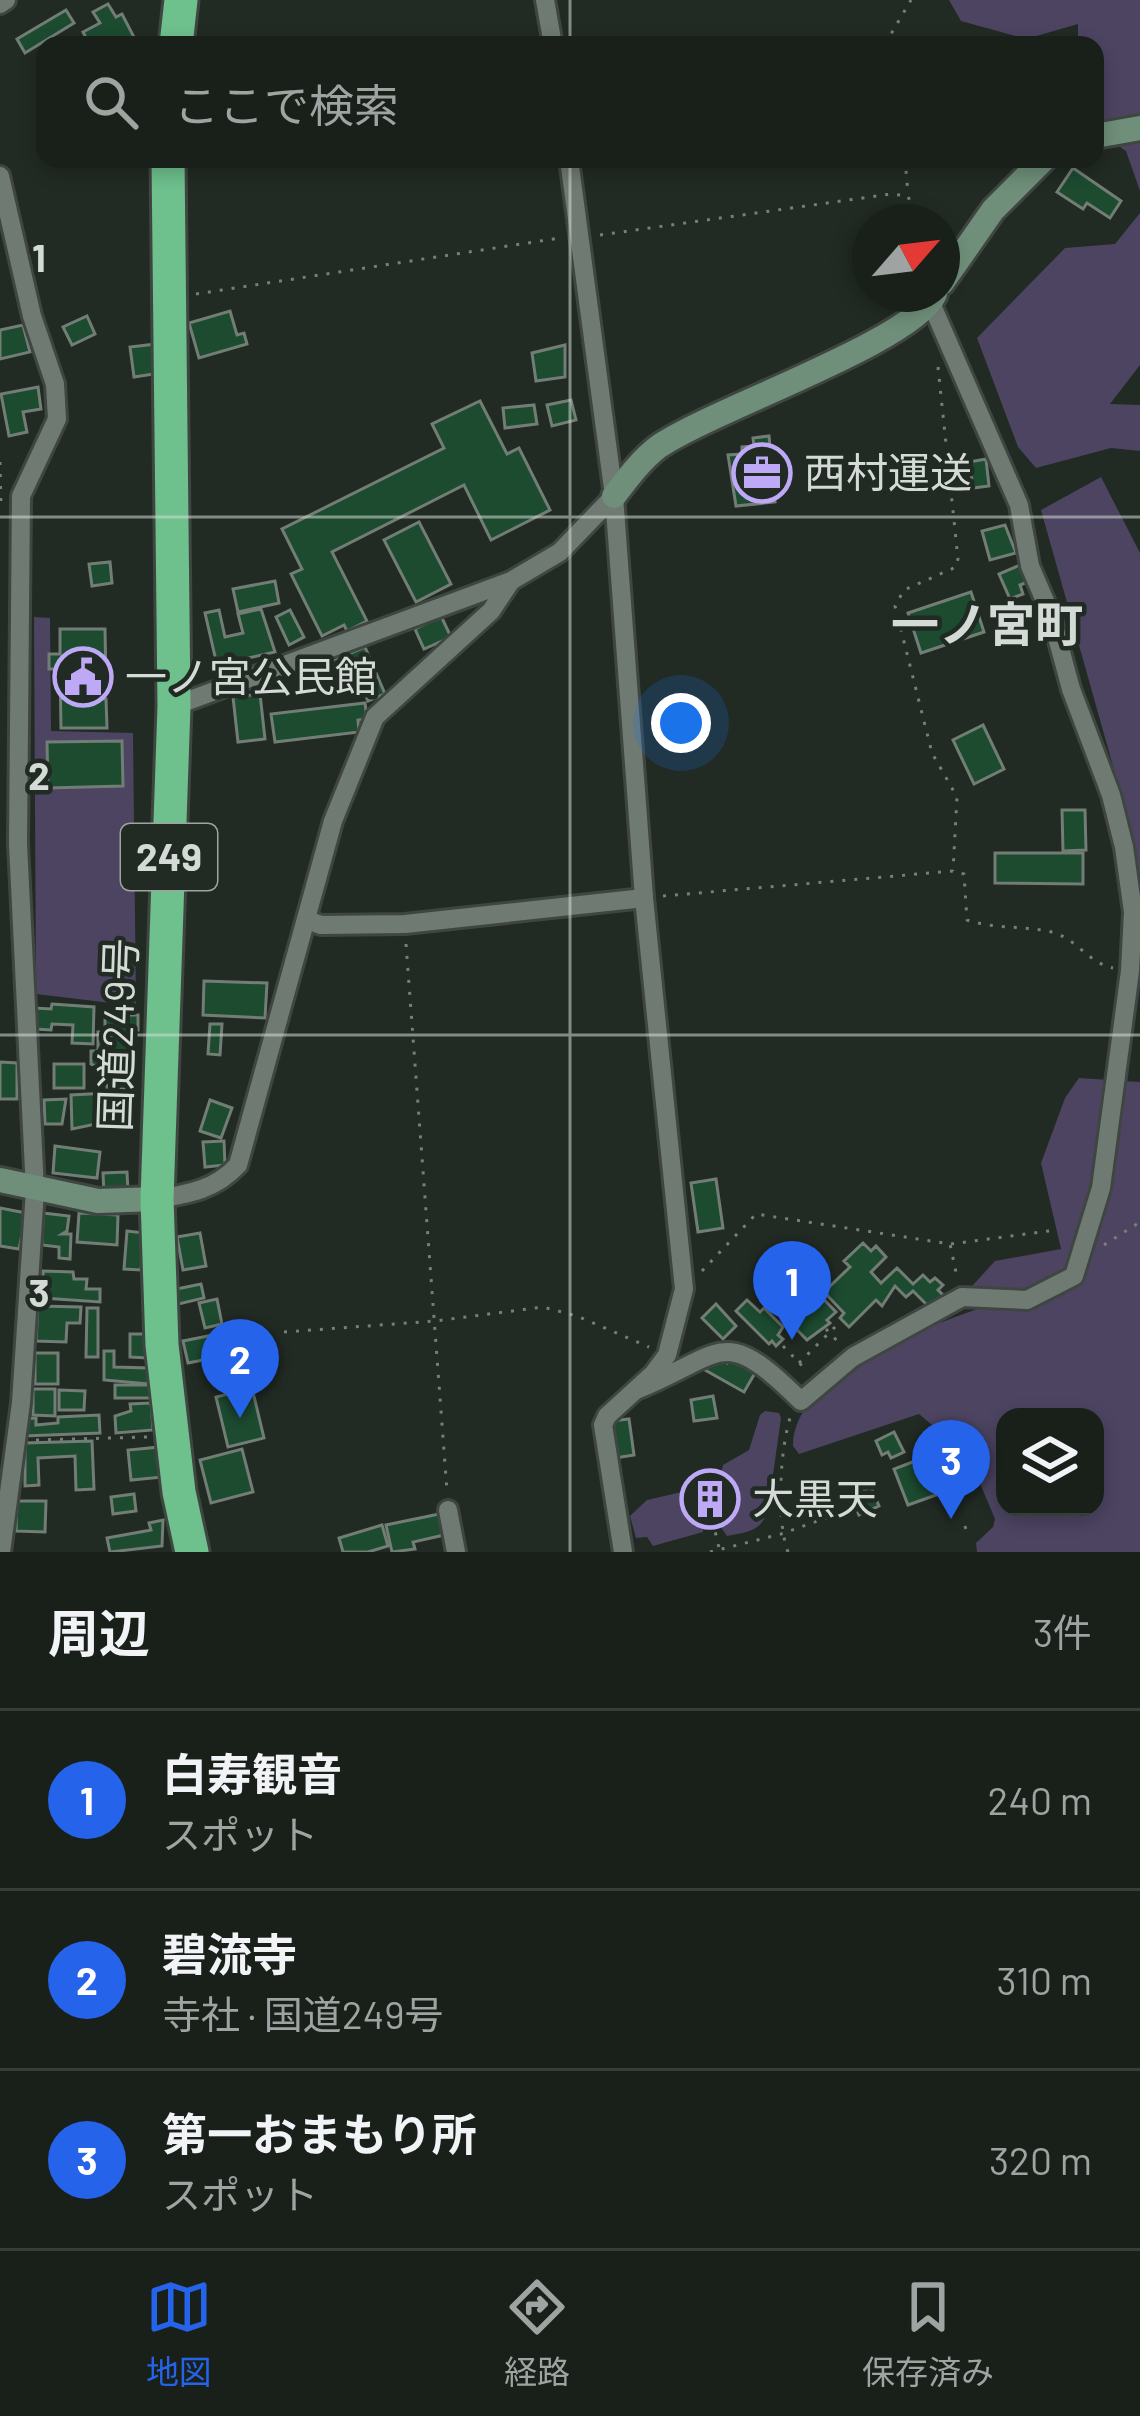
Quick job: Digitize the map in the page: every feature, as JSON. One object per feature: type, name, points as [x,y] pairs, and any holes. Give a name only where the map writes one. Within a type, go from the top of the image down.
[{"type":"highway","points":[[177,36],[181,0]]},
{"type":"highway","name":"国道249号","points":[[168,168],[174,706],[157,1199],[161,1345],[192,1552]]},
{"type":"street","points":[[545,0],[551,36]]},
{"type":"street","points":[[1104,134],[1140,128]]},
{"type":"street","points":[[570,168],[614,496],[644,898],[684,1289],[667,1355],[603,1425],[623,1552]]},
{"type":"street","points":[[960,258],[993,210],[1035,168]]},
{"type":"street","points":[[0,176],[32,316],[51,370],[57,419],[21,496],[9,843],[35,1190],[16,1441],[1,1552]]},
{"type":"street","points":[[174,706],[511,581],[560,551],[656,449],[707,419],[834,362],[896,329],[915,312]]},
{"type":"street","points":[[636,1390],[679,1373],[716,1350],[733,1350],[782,1382],[801,1401],[855,1355],[962,1298],[1028,1300],[1074,1276],[1101,1188],[1130,971],[1133,912],[1124,847],[1051,615],[1030,566],[1019,505],[943,312]]},
{"type":"street","points":[[0,1180],[98,1202],[157,1199],[200,1192],[238,1165],[334,821],[375,717],[491,610],[511,581]]},
{"type":"street","points":[[307,920],[320,925],[405,924],[644,898]]},
{"type":"street","points":[[448,1510],[457,1552]]},
{"type":"path","points":[[891,36],[911,0]]},
{"type":"path","points":[[905,168],[911,204]]},
{"type":"path","points":[[170,298],[891,194],[908,196]]},
{"type":"path","points":[[936,350],[958,559],[956,567],[904,590],[895,606],[932,753],[957,797],[953,872]]},
{"type":"path","points":[[644,898],[953,872],[964,874],[968,920],[993,928],[1058,934],[1097,964],[1130,971]]},
{"type":"path","points":[[405,924],[448,1510]]},
{"type":"path","points":[[684,1289],[756,1214],[950,1244],[1056,1230]]},
{"type":"path","points":[[1104,1245],[1140,1222]]},
{"type":"path","points":[[950,1244],[962,1298]]},
{"type":"path","points":[[284,1332],[435,1322],[543,1307],[577,1316],[667,1355]]},
{"type":"path","points":[[799,1363],[840,1322]]},
{"type":"path","points":[[828,1331],[842,1346]]},
{"type":"path","points":[[783,1346],[806,1370]]},
{"type":"path","points":[[788,1552],[781,1534],[785,1440],[801,1401]]},
{"type":"path","points":[[16,1441],[172,1436]]},
{"type":"path","points":[[816,1506],[822,1521]]},
{"type":"path","points":[[710,1510],[719,1550]]},
{"type":"path","points":[[710,1552],[848,1510]]},
{"type":"path","points":[[964,1528],[971,1525]]},
{"type":"shaded area","points":[[949,0],[1140,0],[1140,191],[1126,151],[1104,136],[1104,36],[1078,36],[1078,24],[1036,36],[1015,36],[961,21]]},
{"type":"shaded area","points":[[1140,213],[1140,365],[1110,404],[1140,405],[1140,451],[1111,448],[1036,468],[1018,447],[977,338],[1065,248],[1115,244]]},
{"type":"shaded area","points":[[1101,477],[1140,553],[1140,921],[1120,791],[1041,510]]},
{"type":"shaded area","points":[[34,617],[50,618],[51,731],[133,733],[136,1006],[36,994]]},
{"type":"shaded area","points":[[1079,1078],[1140,1082],[1140,1552],[977,1552],[976,1543],[995,1519],[955,1424],[938,1430],[919,1414],[799,1454],[793,1446],[799,1420],[815,1396],[839,1375],[899,1340],[986,1306],[962,1297],[995,1261],[1061,1249],[1041,1163],[1065,1098]]},
{"type":"shaded area","points":[[765,1411],[779,1413],[781,1418],[768,1510],[757,1527],[727,1536],[713,1516],[725,1495],[720,1478],[723,1465],[749,1450]]},
{"type":"shaded area","points":[[686,1491],[704,1522],[703,1532],[653,1546],[647,1537],[636,1538],[630,1516],[647,1500]]},
{"type":"building","points":[[108,4],[116,17],[122,14],[133,36],[85,36],[83,32],[100,23],[93,12]]},
{"type":"building","points":[[66,10],[74,23],[53,36],[36,36],[36,46],[25,53],[17,39]]},
{"type":"building","points":[[1073,168],[1121,201],[1110,218],[1087,203],[1083,209],[1057,192]]},
{"type":"building","points":[[230,311],[237,335],[244,333],[247,344],[199,358],[189,323]]},
{"type":"building","points":[[87,316],[95,334],[72,345],[63,327]]},
{"type":"building","points":[[23,325],[30,352],[0,359],[0,330]]},
{"type":"building","points":[[156,344],[160,373],[134,377],[130,347]]},
{"type":"building","points":[[565,345],[565,377],[536,381],[532,353]]},
{"type":"building","points":[[38,387],[41,409],[23,412],[27,432],[9,436],[1,394]]},
{"type":"building","points":[[571,400],[576,420],[552,426],[547,405]]},
{"type":"building","points":[[480,401],[507,454],[519,448],[550,510],[491,540],[464,485],[332,552],[367,621],[322,636],[291,574],[302,569],[282,529],[444,448],[432,424]]},
{"type":"building","points":[[534,405],[537,424],[505,428],[503,408]]},
{"type":"building","points":[[769,436],[775,502],[736,506],[728,455],[742,454],[742,447],[754,446],[753,438]]},
{"type":"building","points":[[986,459],[989,486],[973,488],[969,462]]},
{"type":"building","points":[[419,522],[451,584],[416,602],[384,540]]},
{"type":"building","points":[[1005,525],[1016,553],[990,560],[982,531]]},
{"type":"building","points":[[110,562],[112,583],[92,586],[89,564]]},
{"type":"building","points":[[1020,565],[1028,582],[1020,585],[1023,594],[1010,599],[999,574]]},
{"type":"building","points":[[275,581],[279,603],[238,612],[233,589]]},
{"type":"building","points":[[971,592],[984,632],[921,653],[908,613]]},
{"type":"building","points":[[261,609],[275,652],[217,665],[205,613],[219,610],[225,637],[243,633],[238,614]]},
{"type":"building","points":[[290,610],[304,637],[289,645],[276,617]]},
{"type":"building","points":[[441,616],[451,637],[424,649],[415,629]]},
{"type":"building","name":"一ノ宮公民館","points":[[60,629],[105,629],[106,685],[81,686],[82,699],[106,699],[107,728],[61,728],[60,669],[49,669],[49,654],[60,654]]},
{"type":"building","points":[[365,647],[385,694],[368,701],[348,654]]},
{"type":"building","points":[[346,654],[352,669],[322,682],[316,667]]},
{"type":"building","points":[[260,694],[265,739],[238,742],[233,697]]},
{"type":"building","points":[[365,703],[367,719],[358,720],[359,732],[275,742],[271,714]]},
{"type":"building","points":[[983,725],[1004,769],[974,784],[953,740]]},
{"type":"building","points":[[122,741],[123,786],[48,788],[47,742]]},
{"type":"building","points":[[1062,810],[1085,810],[1086,850],[1063,851]]},
{"type":"building","points":[[995,853],[1083,853],[1083,884],[995,883]]},
{"type":"building","points":[[204,981],[267,983],[265,1018],[203,1015]]},
{"type":"building","points":[[52,1004],[94,1007],[93,1044],[72,1043],[73,1025],[35,1029],[36,1008],[51,1009]]},
{"type":"building","points":[[105,1015],[138,1015],[138,1030],[131,1030],[131,1059],[105,1059],[105,1067],[98,1067],[91,1064],[91,1051],[98,1051],[98,1032],[105,1032]]},
{"type":"building","points":[[210,1024],[222,1024],[220,1055],[208,1054]]},
{"type":"building","points":[[0,1062],[17,1063],[17,1099],[0,1099]]},
{"type":"building","points":[[54,1064],[84,1064],[84,1088],[54,1088]]},
{"type":"building","points":[[129,1069],[130,1089],[107,1090],[107,1070]]},
{"type":"building","points":[[108,1093],[115,1120],[72,1129],[71,1095]]},
{"type":"building","points":[[66,1099],[62,1124],[45,1124],[44,1100]]},
{"type":"building","points":[[210,1100],[232,1108],[221,1138],[200,1131]]},
{"type":"building","points":[[224,1141],[225,1165],[205,1167],[203,1142]]},
{"type":"building","points":[[55,1146],[100,1152],[97,1178],[53,1173]]},
{"type":"building","points":[[127,1172],[128,1193],[104,1194],[103,1173]]},
{"type":"building","points":[[716,1179],[723,1228],[698,1232],[691,1183]]},
{"type":"building","points":[[0,1208],[26,1213],[19,1249],[0,1246]]},
{"type":"building","points":[[43,1213],[69,1216],[62,1234],[71,1234],[70,1259],[59,1258],[59,1247],[42,1245]]},
{"type":"building","points":[[79,1213],[118,1215],[117,1245],[77,1242]]},
{"type":"building","points":[[127,1231],[144,1233],[141,1270],[124,1269]]},
{"type":"building","points":[[200,1233],[206,1266],[183,1270],[177,1237]]},
{"type":"building","points":[[863,1243],[871,1251],[876,1246],[886,1257],[871,1272],[881,1283],[897,1268],[913,1284],[923,1275],[930,1282],[935,1278],[943,1285],[938,1290],[943,1295],[930,1308],[913,1291],[906,1297],[895,1286],[882,1306],[876,1300],[849,1327],[840,1318],[844,1313],[824,1292],[850,1267],[844,1261]]},
{"type":"building","points":[[43,1271],[73,1272],[74,1279],[87,1279],[86,1289],[100,1289],[100,1302],[43,1298]]},
{"type":"building","points":[[798,1273],[836,1312],[827,1320],[830,1323],[807,1340],[769,1301]]},
{"type":"building","points":[[201,1284],[204,1298],[170,1306],[167,1291]]},
{"type":"building","points":[[217,1299],[222,1324],[205,1328],[199,1303]]},
{"type":"building","points":[[747,1300],[760,1312],[764,1308],[783,1327],[778,1335],[783,1339],[776,1346],[736,1311]]},
{"type":"building","points":[[716,1304],[736,1326],[723,1339],[702,1318]]},
{"type":"building","points":[[38,1306],[81,1307],[80,1323],[67,1323],[66,1342],[36,1341]]},
{"type":"building","points":[[87,1308],[98,1308],[98,1357],[86,1357]]},
{"type":"building","points":[[223,1333],[228,1355],[188,1363],[183,1341]]},
{"type":"building","points":[[130,1334],[147,1334],[147,1358],[130,1357]]},
{"type":"building","points":[[104,1351],[114,1351],[114,1367],[149,1368],[149,1384],[104,1380]]},
{"type":"building","points":[[35,1353],[58,1353],[58,1384],[35,1384]]},
{"type":"building","points":[[714,1355],[727,1363],[730,1358],[755,1373],[744,1392],[705,1370]]},
{"type":"building","points":[[115,1385],[152,1385],[152,1398],[115,1398]]},
{"type":"building","points":[[252,1388],[264,1438],[228,1447],[216,1397]]},
{"type":"building","points":[[33,1389],[55,1389],[55,1416],[33,1415]]},
{"type":"building","points":[[59,1390],[85,1391],[84,1410],[59,1410]]},
{"type":"building","points":[[713,1396],[717,1418],[694,1421],[691,1400]]},
{"type":"building","points":[[151,1403],[153,1430],[116,1433],[115,1416],[131,1411],[130,1404]]},
{"type":"building","points":[[99,1415],[100,1433],[24,1436],[23,1419],[36,1418],[36,1425],[58,1423],[58,1417]]},
{"type":"building","points":[[629,1419],[634,1455],[615,1458],[611,1421]]},
{"type":"building","points":[[894,1432],[904,1452],[891,1458],[888,1452],[882,1455],[876,1441]]},
{"type":"building","points":[[92,1441],[94,1489],[76,1490],[75,1456],[38,1458],[39,1485],[25,1486],[25,1443]]},
{"type":"building","points":[[160,1447],[163,1477],[131,1480],[128,1450]]},
{"type":"building","points":[[242,1449],[253,1492],[211,1503],[200,1460]]},
{"type":"building","points":[[936,1453],[950,1490],[908,1505],[894,1469]]},
{"type":"building","points":[[871,1487],[879,1506],[859,1515],[851,1495]]},
{"type":"building","points":[[134,1494],[136,1511],[113,1514],[111,1497]]},
{"type":"building","points":[[17,1501],[46,1501],[45,1532],[16,1531]]},
{"type":"building","points":[[439,1514],[444,1535],[413,1542],[415,1549],[392,1552],[386,1525]]},
{"type":"building","points":[[163,1520],[162,1546],[110,1552],[107,1538],[151,1530],[149,1523]]},
{"type":"building","points":[[382,1525],[388,1546],[343,1552],[339,1538]]},
{"type":"place","name":"西村運送","points":[[762,473]]},
{"type":"place","name":"一ノ宮公民館","points":[[83,677]]},
{"type":"place","name":"白寿観音","points":[[792,1340]]},
{"type":"place","name":"碧流寺","points":[[240,1418]]},
{"type":"place","name":"大黒天","points":[[710,1499]]},
{"type":"place","name":"第一おまもり所","points":[[951,1519]]},
{"type":"district","name":"一ノ宮町","points":[[987,625]]}]
